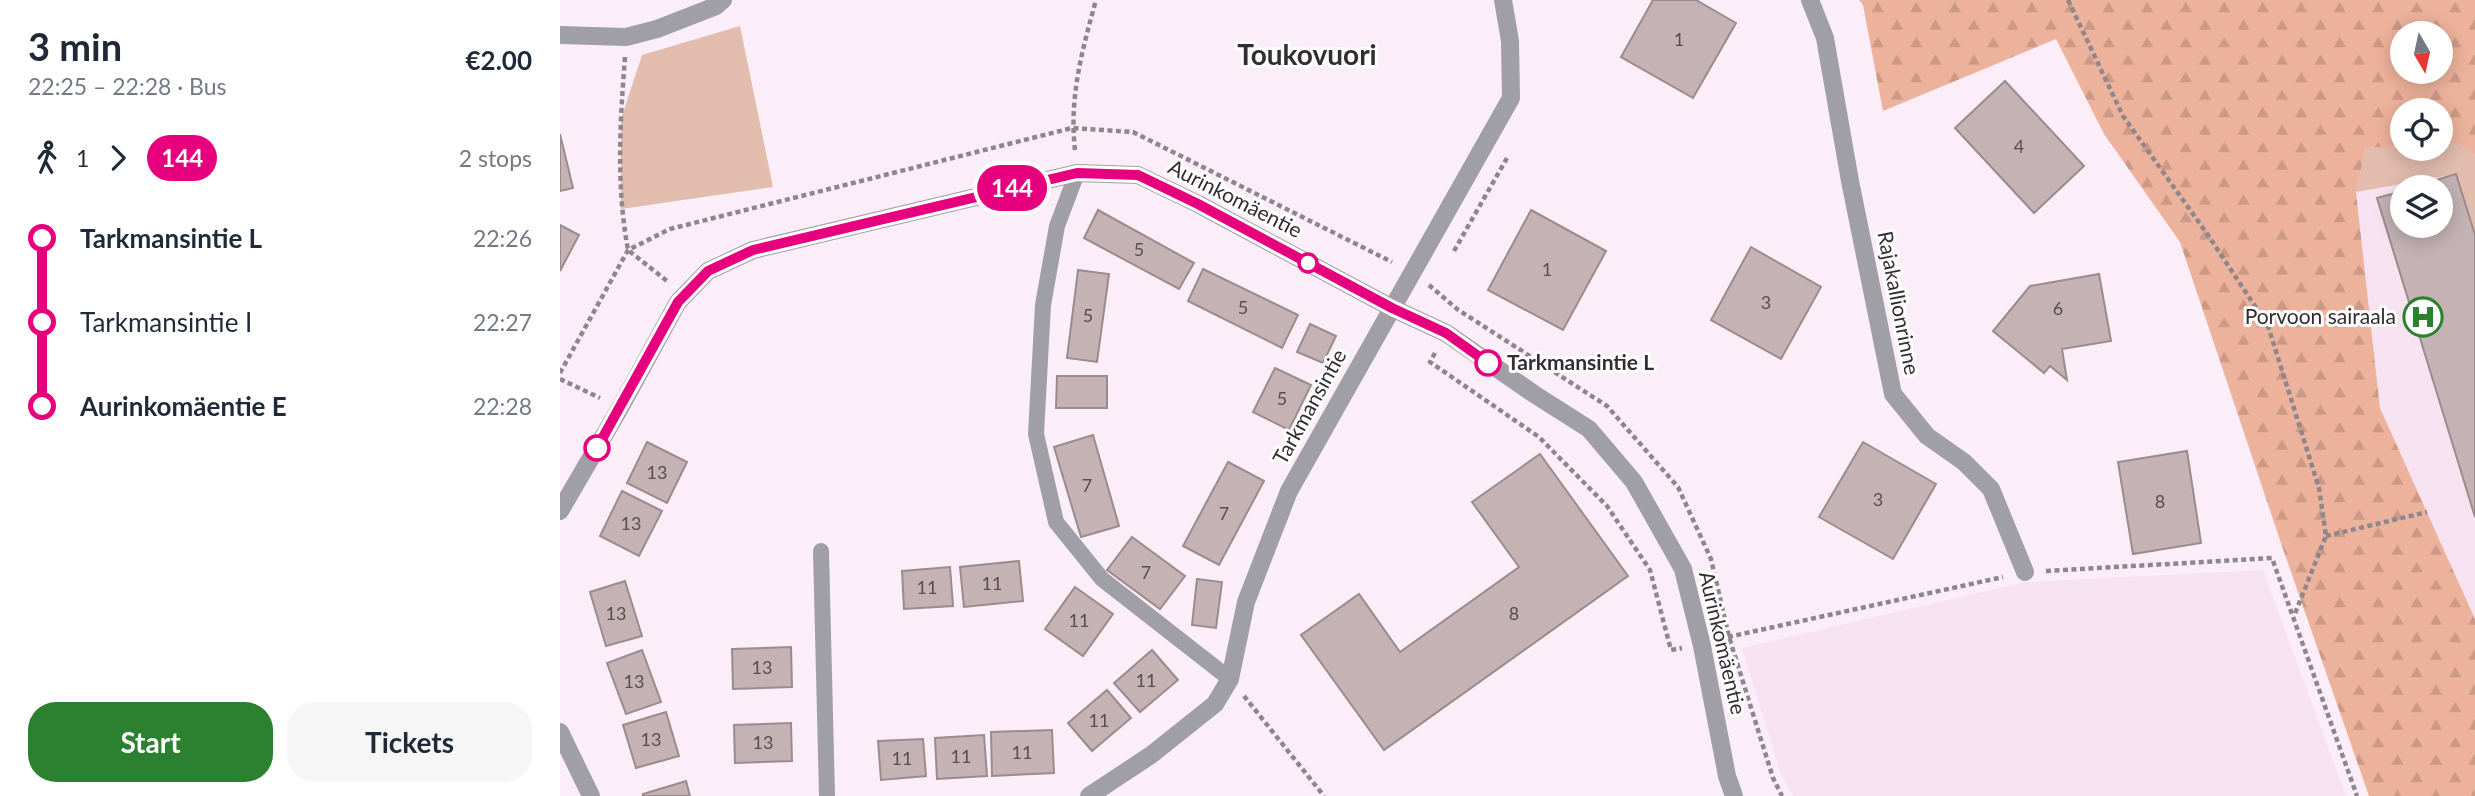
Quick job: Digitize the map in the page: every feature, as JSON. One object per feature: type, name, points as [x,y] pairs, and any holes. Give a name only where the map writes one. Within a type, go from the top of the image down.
[{"type":"street","points":[[560,35],[626,37],[657,29],[716,6],[723,0]]},
{"type":"street","name":"Tarkmansintie","points":[[1089,796],[1151,755],[1215,704],[1230,679],[1246,603],[1289,491],[1511,98],[1510,41],[1503,0]]},
{"type":"street","name":"Rajakallionrinne","points":[[1810,0],[1825,38],[1850,181],[1893,394],[1927,436],[1964,461],[1991,489],[2025,572]]},
{"type":"street","name":"Aurinkomäentie","points":[[560,511],[678,302],[708,271],[753,250],[1077,173],[1138,175],[1198,204],[1392,308],[1446,333],[1589,429],[1634,482],[1683,569],[1702,646],[1727,776],[1734,796]]},
{"type":"street","points":[[560,732],[591,796]]},
{"type":"lane","points":[[1077,173],[1056,226],[1043,305],[1036,434],[1056,522],[1102,579],[1230,679]]},
{"type":"lane","points":[[821,551],[827,796]]},
{"type":"path","points":[[560,373],[628,250],[670,229],[1072,128],[1076,74],[1096,0]]},
{"type":"path","points":[[2067,0],[2123,116],[2208,235],[2268,327],[2319,488],[2326,536],[2293,618]]},
{"type":"path","points":[[626,37],[621,119],[621,209],[628,250],[685,295]]},
{"type":"path","points":[[1457,309],[1430,362],[1539,437],[1607,506],[1650,570],[1671,650],[1702,646],[1729,637],[2025,572],[2272,558],[2357,796]]},
{"type":"path","points":[[2326,536],[2427,512]]},
{"type":"path","points":[[1230,679],[1324,796]]},
{"type":"shaded area","name":"Porvoon sairaala","points":[[2401,0],[2475,0],[2475,619],[2380,408],[2356,192],[2390,47],[2390,84],[2454,84],[2454,21],[2396,21]]},
{"type":"shaded area","points":[[740,26],[773,187],[621,209],[621,119],[642,55]]},
{"type":"shaded area","points":[[2453,143],[2457,143],[2475,155],[2475,235],[2456,174],[2390,175],[2390,186],[2356,192],[2366,148],[2390,147],[2390,161],[2453,161]]},
{"type":"shaded area","points":[[2263,570],[2346,796],[1793,796],[1780,772],[1742,648],[2025,582]]},
{"type":"green space","points":[[1859,0],[2475,0],[2475,155],[2457,143],[2453,143],[2453,98],[2390,98],[2390,147],[2366,148],[2356,192],[2380,408],[2475,619],[2475,796],[2369,796],[2180,242],[2104,134],[2056,39],[1883,111],[1863,5]]},
{"type":"building","points":[[1653,0],[1696,0],[1736,23],[1693,98],[1621,57]]},
{"type":"building","points":[[2005,81],[2084,166],[2034,213],[1955,128]]},
{"type":"building","points":[[560,134],[573,188],[560,191]]},
{"type":"building","points":[[2456,174],[2475,235],[2475,517],[2377,198],[2390,194],[2390,238],[2453,238],[2453,175]]},
{"type":"building","points":[[1098,210],[1194,263],[1179,289],[1084,238]]},
{"type":"building","points":[[1531,210],[1606,251],[1563,330],[1488,290]]},
{"type":"building","points":[[560,225],[579,235],[560,271]]},
{"type":"building","points":[[1751,247],[1821,287],[1781,359],[1711,320]]},
{"type":"building","points":[[1203,269],[1298,315],[1282,348],[1188,301]]},
{"type":"building","points":[[1078,270],[1109,274],[1097,362],[1067,358]]},
{"type":"building","points":[[2099,274],[2111,341],[2062,349],[2067,380],[2050,366],[2044,373],[1993,331],[2030,286]]},
{"type":"building","points":[[1310,324],[1336,336],[1323,363],[1297,352]]},
{"type":"building","points":[[1275,368],[1311,385],[1289,430],[1253,412]]},
{"type":"building","points":[[1057,376],[1107,376],[1107,408],[1056,408]]},
{"type":"building","points":[[1093,435],[1119,526],[1081,537],[1054,447]]},
{"type":"building","points":[[647,442],[687,462],[667,503],[627,483]]},
{"type":"building","points":[[1863,442],[1936,484],[1893,559],[1819,517]]},
{"type":"building","points":[[2187,451],[2201,543],[2133,554],[2118,462]]},
{"type":"building","points":[[1540,454],[1628,576],[1384,750],[1301,635],[1359,594],[1400,652],[1519,567],[1472,502]]},
{"type":"building","points":[[1228,462],[1264,481],[1219,565],[1183,546]]},
{"type":"building","points":[[622,491],[662,511],[639,556],[600,536]]},
{"type":"building","points":[[1132,537],[1185,576],[1160,609],[1107,570]]},
{"type":"building","points":[[1019,561],[1023,601],[964,607],[960,567]]},
{"type":"building","points":[[950,567],[953,606],[904,609],[902,571]]},
{"type":"building","points":[[1197,579],[1222,582],[1216,628],[1192,625]]},
{"type":"building","points":[[625,581],[642,636],[606,646],[590,592]]},
{"type":"building","points":[[1075,587],[1113,614],[1083,656],[1045,629]]},
{"type":"building","points":[[791,647],[792,687],[733,689],[732,649]]},
{"type":"building","points":[[642,650],[661,702],[626,714],[607,663]]},
{"type":"building","points":[[1152,650],[1178,680],[1140,712],[1114,683]]},
{"type":"building","points":[[1107,690],[1131,718],[1092,751],[1068,723]]},
{"type":"building","points":[[666,712],[679,756],[636,768],[623,725]]},
{"type":"building","points":[[791,723],[792,761],[735,763],[734,725]]},
{"type":"building","points":[[1052,730],[1054,773],[992,776],[991,732]]},
{"type":"building","points":[[984,735],[987,776],[937,779],[935,738]]},
{"type":"building","points":[[923,739],[926,776],[881,780],[878,741]]},
{"type":"building","points":[[686,781],[690,796],[643,796],[643,794]]},
{"type":"bus line","name":"144","points":[[597,448],[678,302],[708,271],[753,250],[1077,173],[1138,175],[1198,204],[1392,308],[1446,333],[1488,363]]},
{"type":"place","name":"Porvoon sairaala","points":[[2423,317]]},
{"type":"place","name":"Tarkmansintie L","points":[[1488,363]]},
{"type":"district","name":"Toukovuori","points":[[1307,55]]}]
